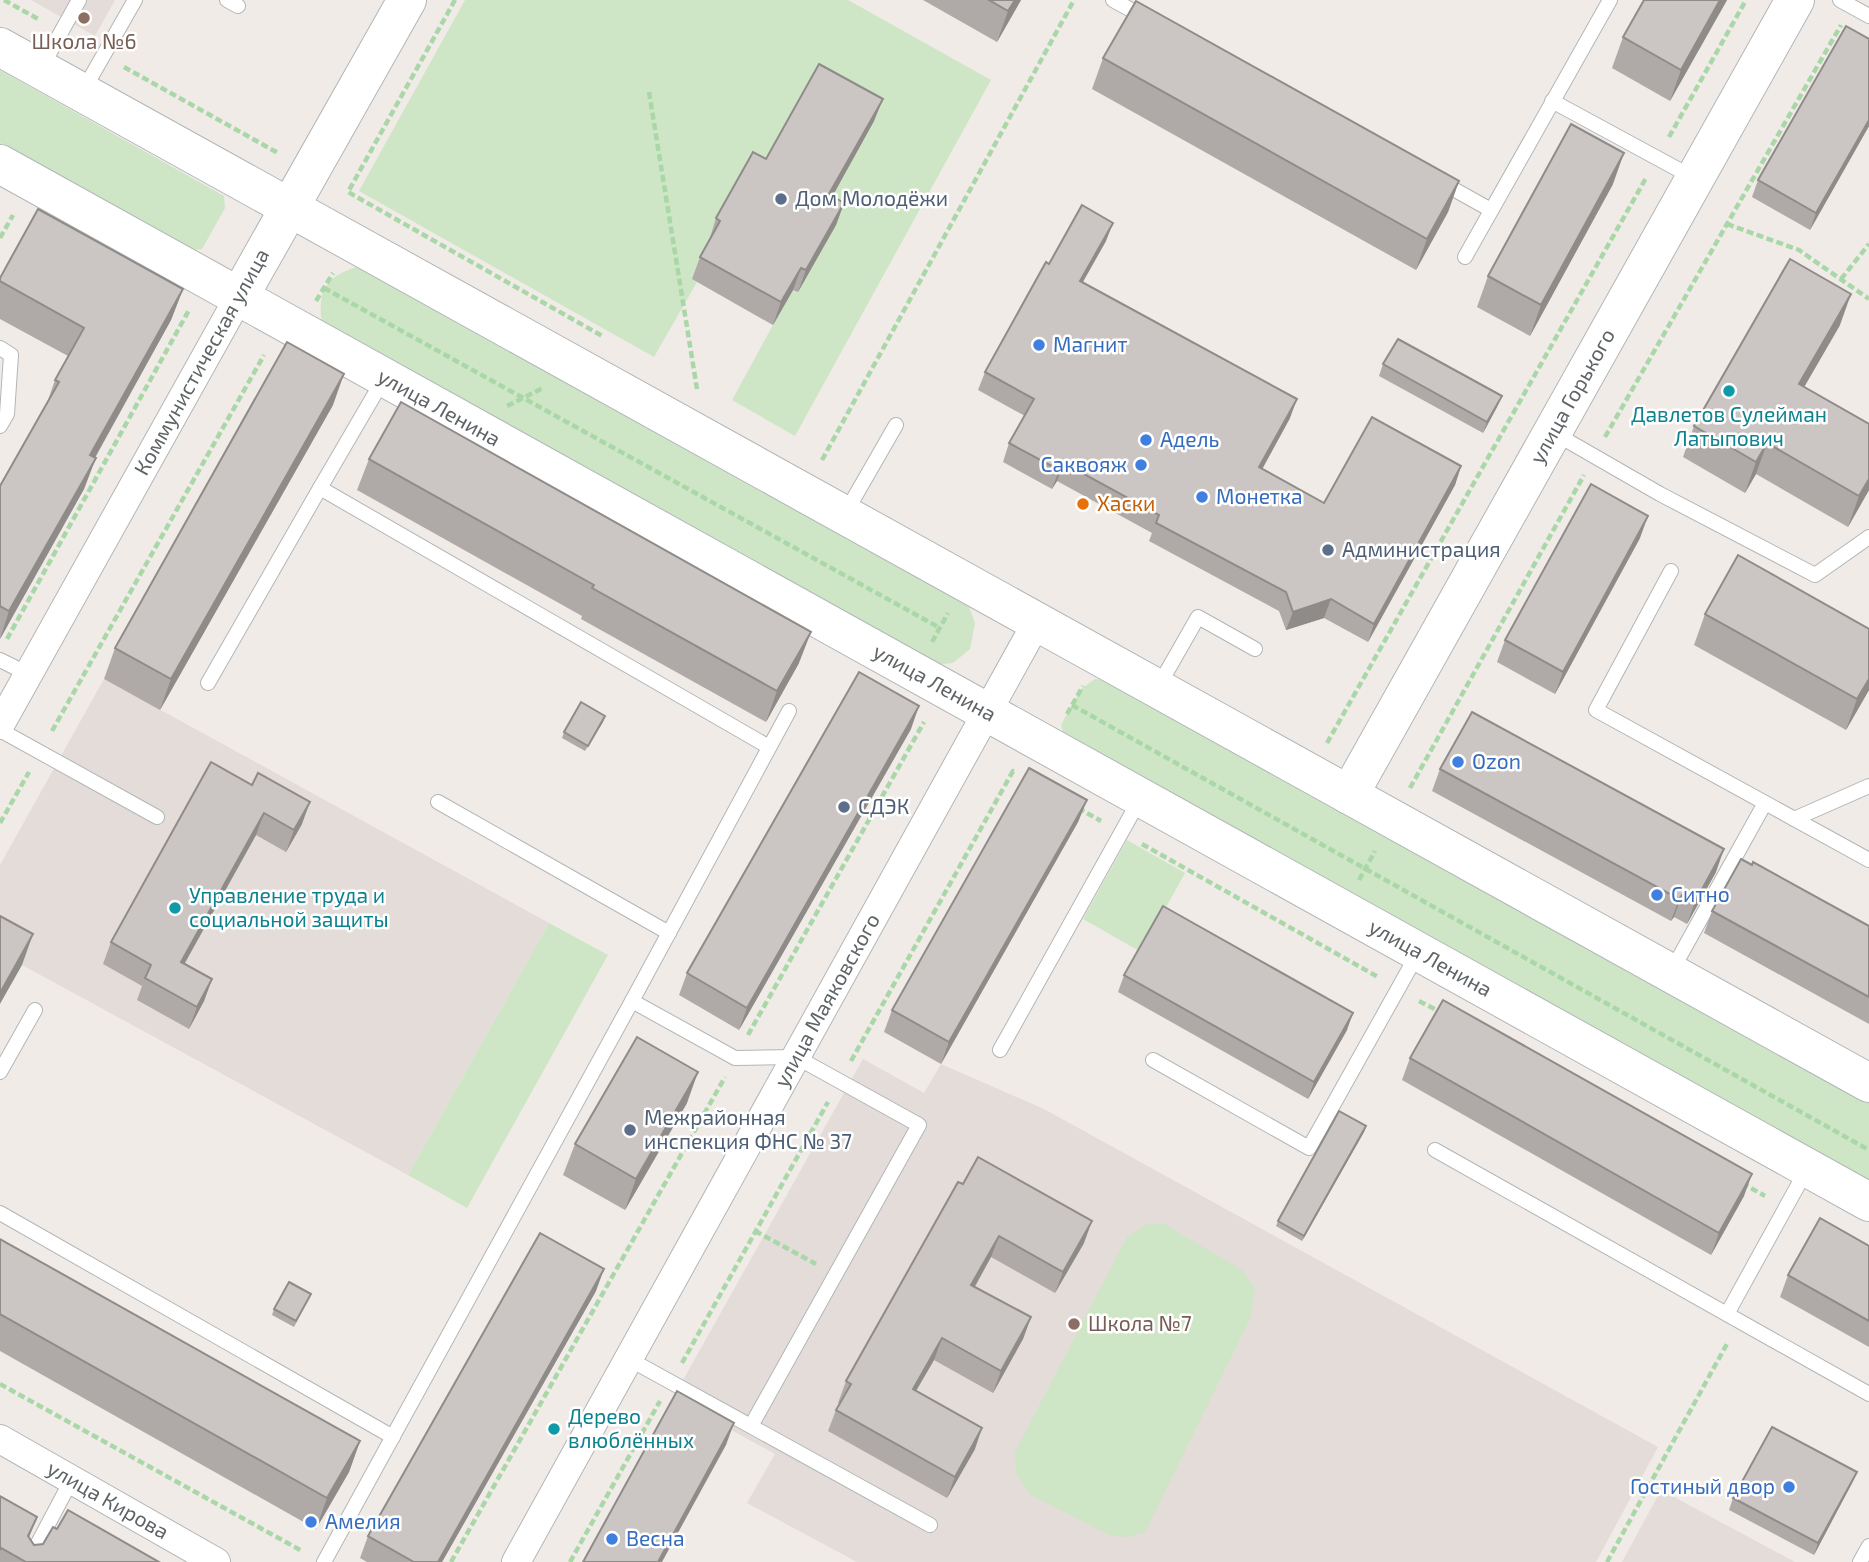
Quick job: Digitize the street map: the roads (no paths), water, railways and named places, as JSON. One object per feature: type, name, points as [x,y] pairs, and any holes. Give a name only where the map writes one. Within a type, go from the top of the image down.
[{"type":"main road","name":"Коммунистическая улица","points":[[239,297],[407,0]]},
{"type":"main road","name":"улица Горького","points":[[1349,795],[1795,0]]},
{"type":"main road","points":[[0,47],[1869,1083]]},
{"type":"main road","name":"улица Ленина","points":[[0,164],[1869,1202]]},
{"type":"street","name":"Коммунистическая улица","points":[[0,728],[239,297]]},
{"type":"street","name":"улица Маяковского","points":[[516,1562],[1037,622]]},
{"type":"street","name":"улица Кирова","points":[[0,1439],[216,1562]]},
{"type":"lane","points":[[40,69],[79,0]]},
{"type":"lane","points":[[82,93],[135,0]]},
{"type":"lane","points":[[1113,0],[1162,27]]},
{"type":"lane","points":[[1465,257],[1610,0]]},
{"type":"lane","points":[[1840,0],[1869,16]]},
{"type":"lane","points":[[1552,101],[1695,179]]},
{"type":"lane","points":[[1430,177],[1491,210]]},
{"type":"lane","points":[[0,348],[11,355],[7,414],[0,426]]},
{"type":"lane","points":[[208,683],[384,378]]},
{"type":"lane","points":[[844,515],[895,425]]},
{"type":"lane","points":[[1553,432],[1660,494],[1815,575],[1869,537]]},
{"type":"lane","points":[[320,488],[769,747]]},
{"type":"lane","points":[[1671,571],[1596,710],[1869,860]]},
{"type":"lane","points":[[1157,688],[1198,617],[1255,649]]},
{"type":"lane","points":[[0,660],[28,674]]},
{"type":"lane","points":[[324,1562],[789,711]]},
{"type":"lane","points":[[0,728],[156,817]]},
{"type":"lane","points":[[1794,819],[1869,786]]},
{"type":"lane","points":[[1000,1050],[1140,797]]},
{"type":"lane","points":[[438,802],[668,933]]},
{"type":"lane","points":[[1670,973],[1765,803]]},
{"type":"lane","points":[[1153,1060],[1310,1148],[1419,952]]},
{"type":"lane","points":[[632,1001],[735,1058],[796,1057],[919,1125],[751,1426]]},
{"type":"lane","points":[[0,1072],[35,1010]]},
{"type":"lane","points":[[1435,1150],[1869,1394]]},
{"type":"lane","points":[[1733,1318],[1808,1168]]},
{"type":"lane","points":[[0,1213],[393,1437]]},
{"type":"lane","points":[[629,1359],[930,1525]]},
{"type":"lane","points":[[28,1562],[72,1479]]},
{"type":"lane","points":[[1860,1562],[1869,1546]]},
{"type":"place","name":"Школа №6","points":[[84,18]]},
{"type":"place","name":"Дом Молодёжи","points":[[781,199]]},
{"type":"place","name":"Магнит","points":[[1039,345]]},
{"type":"place","name":"Давлетов Сулейман Латыпович","points":[[1729,391]]},
{"type":"place","name":"Адель","points":[[1146,440]]},
{"type":"place","name":"Саквояж","points":[[1141,465]]},
{"type":"place","name":"Монетка","points":[[1202,497]]},
{"type":"place","name":"Хаски","points":[[1083,504]]},
{"type":"place","name":"Администрация","points":[[1328,550]]},
{"type":"place","name":"Ozon","points":[[1458,762]]},
{"type":"place","name":"СДЭК","points":[[844,807]]},
{"type":"place","name":"Ситно","points":[[1657,895]]},
{"type":"place","name":"Управление труда и социальной защиты","points":[[175,908]]},
{"type":"place","name":"Межрайонная инспекция ФНС № 37","points":[[630,1130]]},
{"type":"place","name":"Школа №7","points":[[1074,1324]]},
{"type":"place","name":"Дерево влюблённых","points":[[554,1429]]},
{"type":"place","name":"Гостиный двор","points":[[1789,1487]]},
{"type":"place","name":"Амелия","points":[[311,1522]]},
{"type":"place","name":"Весна","points":[[612,1539]]}]
